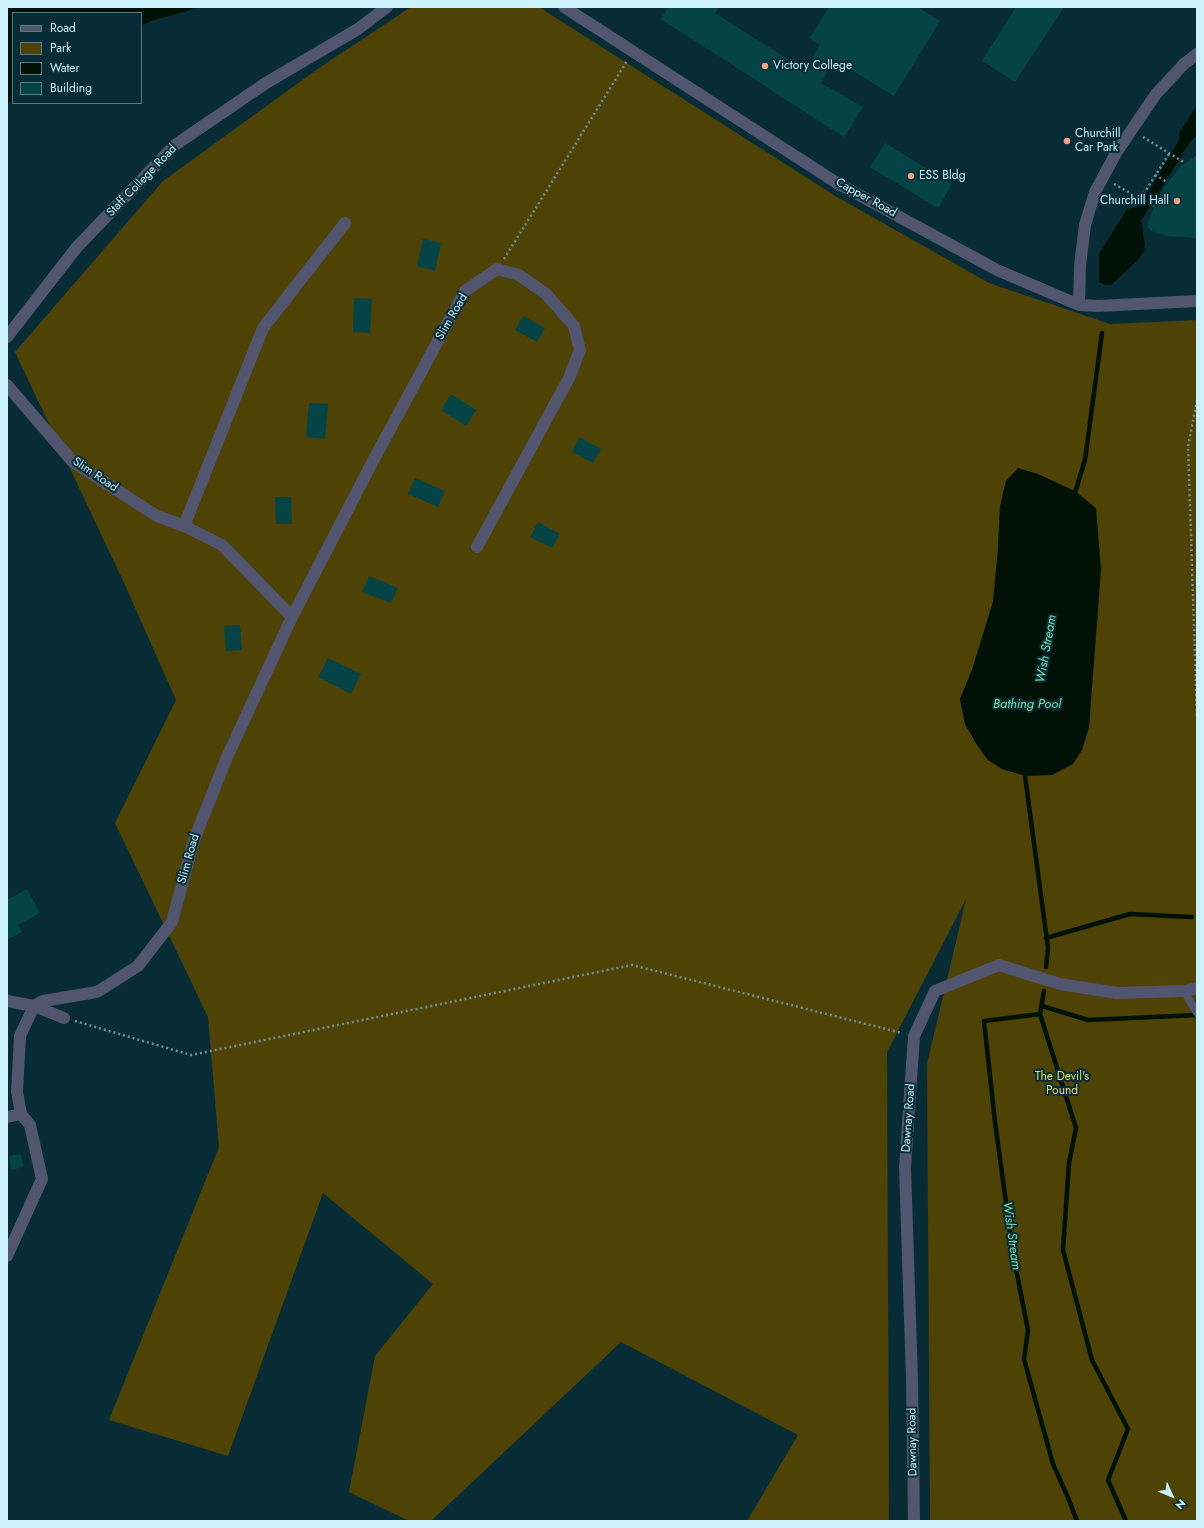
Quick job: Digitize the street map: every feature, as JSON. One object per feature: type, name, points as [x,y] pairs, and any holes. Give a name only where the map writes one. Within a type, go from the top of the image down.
[{"type":"street","name":"Staff College Road","points":[[7,337],[77,247],[175,145],[266,83],[358,29],[388,7]]},
{"type":"street","name":"Capper Road","points":[[564,7],[837,183],[998,270],[1079,305],[1098,306],[1197,301]]},
{"type":"street","points":[[1079,305],[1080,266],[1086,225],[1091,203],[1103,177],[1131,130],[1156,94],[1184,64],[1197,54]]},
{"type":"street","points":[[184,526],[263,328],[345,223]]},
{"type":"street","points":[[477,547],[569,378],[580,350],[574,326],[546,294],[519,275],[497,269]]},
{"type":"street","name":"Slim Road","points":[[34,1006],[43,1001],[97,992],[138,966],[172,922],[194,840],[227,757],[292,617],[374,459],[465,291],[497,269]]},
{"type":"street","name":"Slim Road","points":[[7,385],[73,462],[157,516],[184,526],[222,545],[292,617]]},
{"type":"street","name":"Dawnay Road","points":[[914,1521],[912,1379],[905,1167],[914,1036],[935,991],[999,965],[1060,984],[1117,993],[1184,991],[1197,988]]},
{"type":"street","points":[[7,1000],[34,1006],[64,1018]]},
{"type":"street","points":[[7,1256],[42,1179],[30,1125],[20,1114],[17,1092],[20,1036],[34,1006]]},
{"type":"street","points":[[7,1117],[20,1114]]},
{"type":"lane","points":[[1184,991],[1197,1013]]},
{"type":"path","points":[[497,269],[633,51]]},
{"type":"path","points":[[1131,130],[1185,163]]},
{"type":"path","points":[[1141,198],[1169,154]]},
{"type":"path","points":[[1155,175],[1167,182]]},
{"type":"path","points":[[1103,177],[1154,206]]},
{"type":"path","points":[[1197,400],[1188,447],[1197,716]]},
{"type":"path","points":[[64,1018],[191,1054],[632,965],[914,1036]]},
{"type":"green space","name":"The Devil's Pound","points":[[411,7],[539,7],[837,197],[989,283],[1110,324],[1197,320],[1197,1521],[930,1521],[927,1064],[966,899],[887,1052],[889,1521],[747,1521],[798,1435],[621,1342],[431,1521],[409,1521],[349,1492],[375,1356],[433,1284],[323,1193],[228,1456],[109,1420],[219,1147],[208,1017],[115,823],[176,700],[125,585],[15,352],[163,181],[319,68]],"holes":[[[1006,481],[988,760],[965,724],[960,699],[972,670],[993,602],[1000,507]]]},
{"type":"water","points":[[7,7],[201,7],[151,21],[142,26],[142,12],[12,12],[12,101],[7,104]]},
{"type":"water","points":[[1197,105],[1197,135],[1190,142],[1141,221],[1145,244],[1144,251],[1139,259],[1111,285],[1105,285],[1099,282],[1099,254],[1127,209],[1139,207],[1179,140],[1179,133]]},
{"type":"water","name":"Bathing Pool","points":[[1018,468],[1038,474],[1075,491],[1096,508],[1101,570],[1089,727],[1082,750],[1073,764],[1052,775],[1025,776],[1002,769],[988,760],[965,724],[960,699],[972,670],[993,602],[1000,507],[1006,481]]},
{"type":"building","points":[[668,7],[719,7],[715,13],[789,60],[804,72],[820,45],[810,38],[829,7],[917,7],[940,21],[894,96],[835,60],[821,83],[863,107],[844,137],[661,19]]},
{"type":"building","points":[[1016,7],[1064,7],[1015,82],[982,61]]},
{"type":"building","name":"ESS Bldg","points":[[885,143],[952,184],[938,208],[870,167]]},
{"type":"building","name":"Churchill Hall","points":[[1197,155],[1197,238],[1168,236],[1151,231],[1148,227],[1148,223],[1154,206],[1165,186],[1181,166]]},
{"type":"building","points":[[423,239],[441,243],[435,271],[417,266]]},
{"type":"building","points":[[354,298],[372,299],[370,333],[353,332]]},
{"type":"building","points":[[523,316],[545,328],[537,342],[515,330]]},
{"type":"building","points":[[451,394],[476,410],[466,426],[441,410]]},
{"type":"building","points":[[309,403],[328,404],[325,439],[306,437]]},
{"type":"building","points":[[579,437],[601,449],[593,463],[572,452]]},
{"type":"building","points":[[415,478],[445,491],[438,507],[408,494]]},
{"type":"building","points":[[275,497],[291,497],[292,524],[276,524]]},
{"type":"building","points":[[538,522],[560,534],[552,548],[530,537]]},
{"type":"building","points":[[369,576],[398,588],[391,603],[362,592]]},
{"type":"building","points":[[240,625],[242,650],[226,651],[224,626]]},
{"type":"building","points":[[328,658],[361,674],[351,694],[318,677]]},
{"type":"building","points":[[27,889],[40,913],[18,925],[22,932],[7,940],[7,900]]},
{"type":"building","points":[[21,1154],[23,1167],[11,1170],[9,1156]]},
{"type":"waterway","name":"Wish Stream","points":[[1074,496],[1085,460],[1102,333]]},
{"type":"waterway","name":"Wish Stream","points":[[1026,770],[1025,776],[1048,948],[1046,967]]},
{"type":"waterway","points":[[1046,938],[1130,914],[1192,917]]},
{"type":"waterway","name":"Wish Stream","points":[[1040,1014],[1044,991]]},
{"type":"waterway","points":[[1042,1006],[1088,1020],[1197,1015]]},
{"type":"waterway","name":"Wish Stream","points":[[1040,1014],[984,1021],[995,1122],[1013,1254],[1028,1330],[1024,1359],[1053,1464],[1077,1521]]},
{"type":"waterway","points":[[1040,1014],[1076,1128],[1069,1163],[1063,1250],[1092,1360],[1128,1429],[1108,1480],[1126,1521]]},
{"type":"place","name":"Victory College","points":[[765,66]]},
{"type":"place","name":"Churchill Car Park","points":[[1067,141]]},
{"type":"place","name":"ESS Bldg","points":[[911,176]]},
{"type":"place","name":"Churchill Hall","points":[[1177,201]]}]
